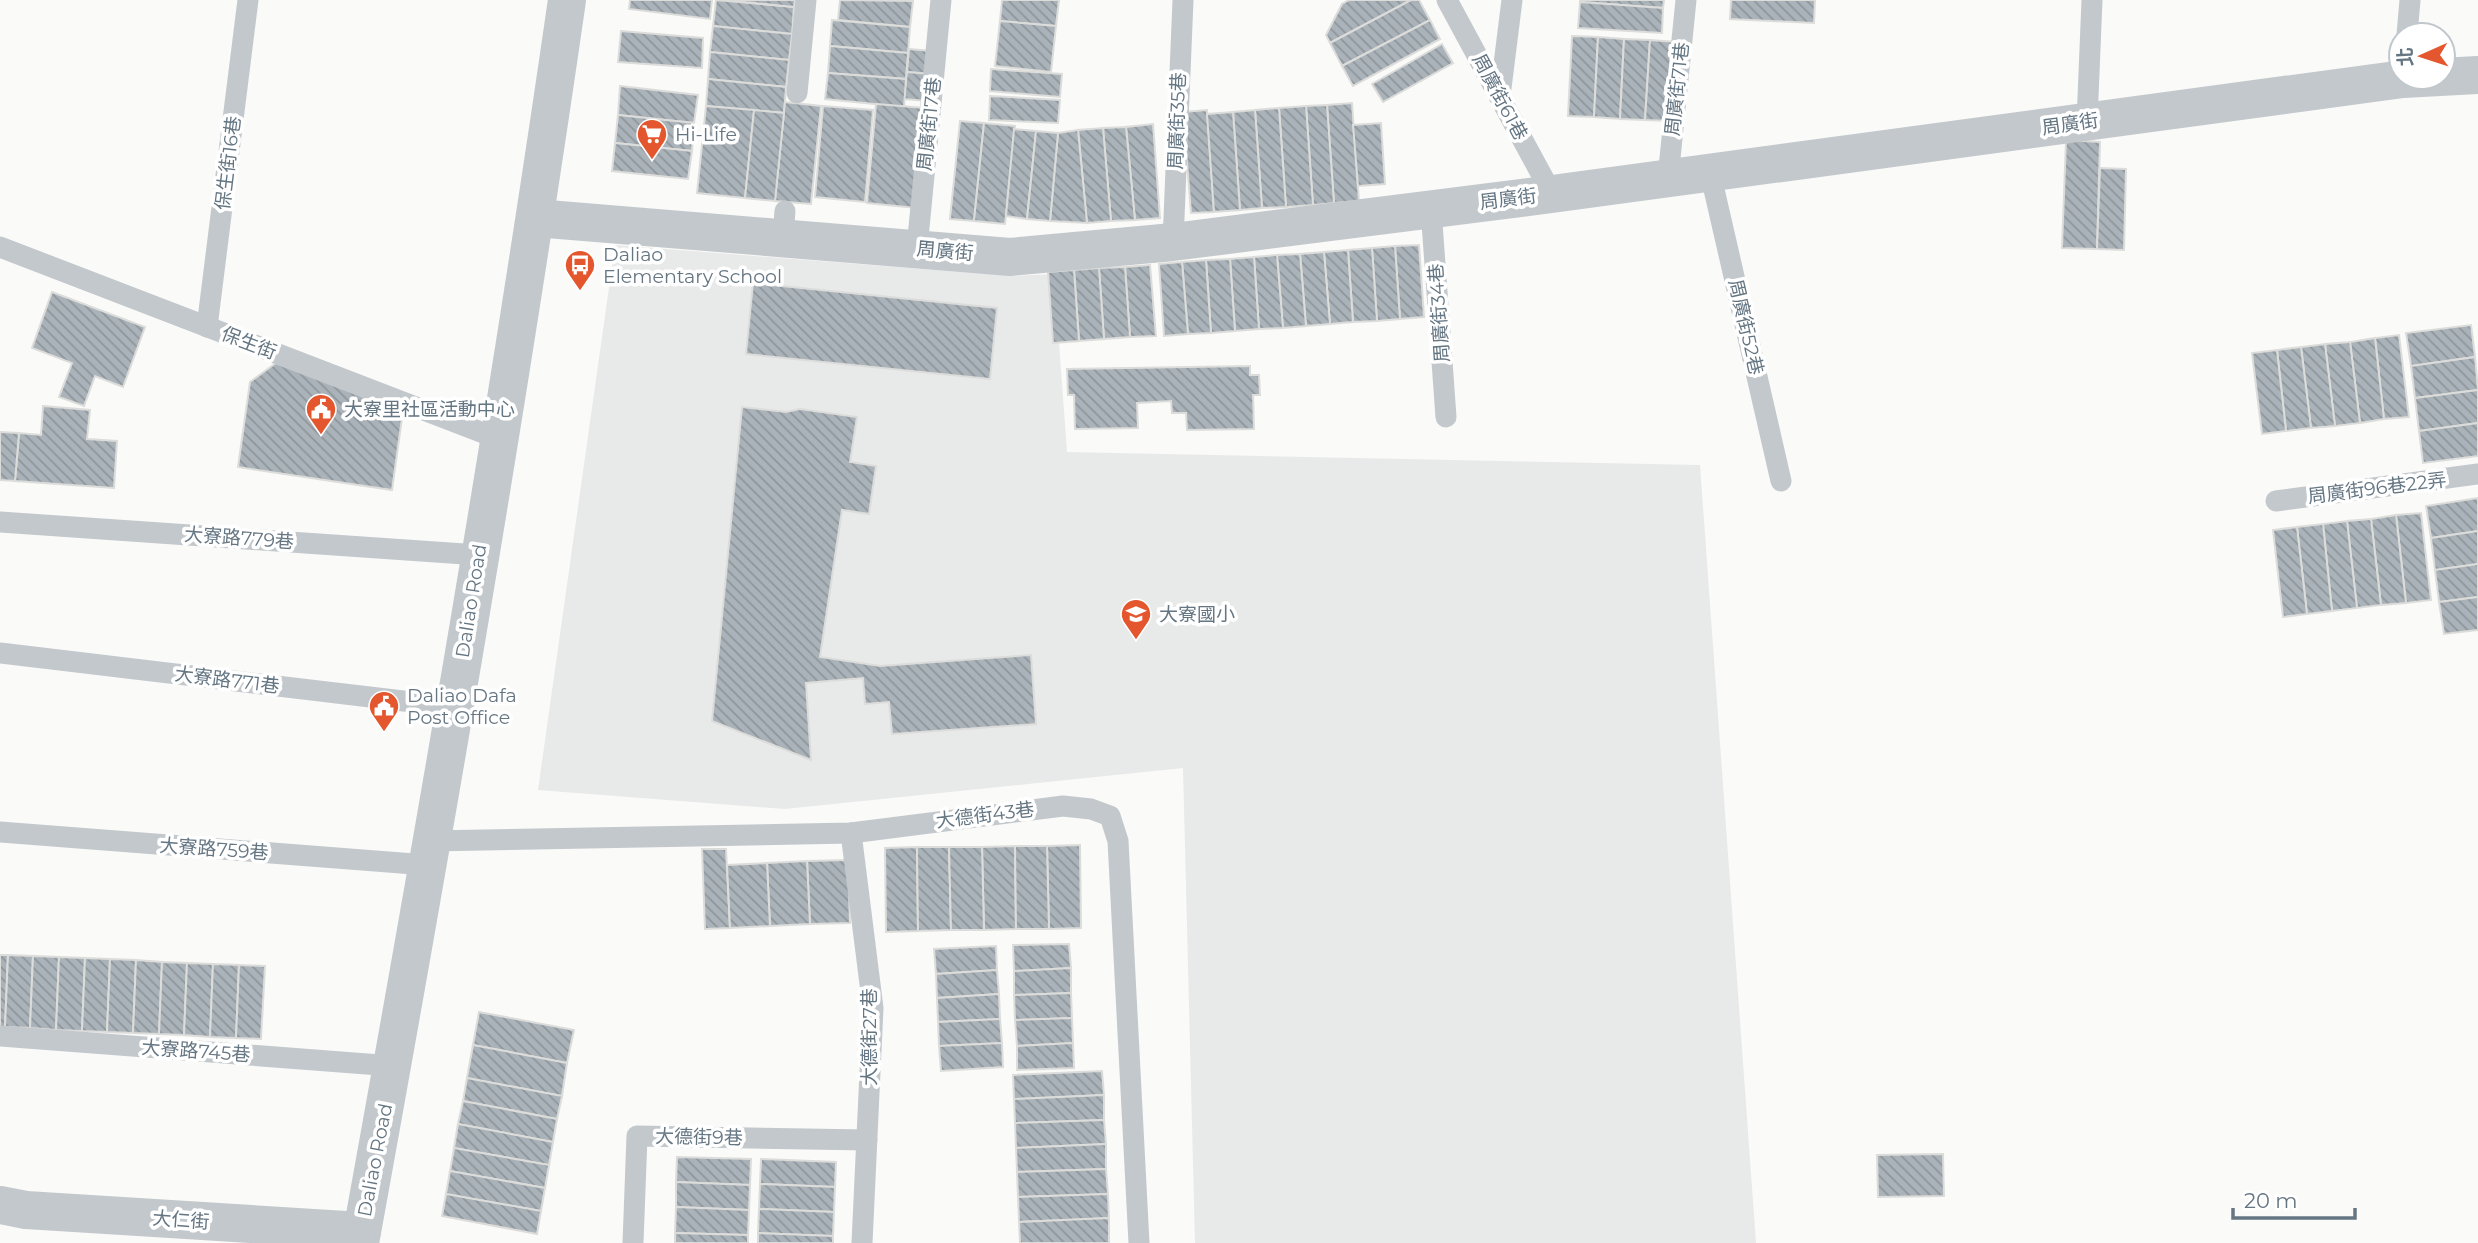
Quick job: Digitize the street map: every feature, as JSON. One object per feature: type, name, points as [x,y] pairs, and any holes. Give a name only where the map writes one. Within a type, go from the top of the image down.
[{"type":"street","name":"Daliao Road","points":[[361,1237],[393,1066],[536,218],[567,0]]},
{"type":"street","name":"周廣街","points":[[2457,76],[2478,75]]},
{"type":"street","name":"周廣街","points":[[536,218],[784,224],[916,248],[1010,257],[1173,242],[1552,194],[2387,80]]},
{"type":"street","name":"大仁街","points":[[0,1205],[26,1210],[361,1237]]},
{"type":"lane","name":"保生街16巷","points":[[207,327],[248,0]]},
{"type":"lane","points":[[797,93],[806,0]]},
{"type":"lane","name":"周廣街17巷","points":[[916,248],[941,0]]},
{"type":"lane","name":"周廣街35巷","points":[[1173,242],[1183,0]]},
{"type":"lane","name":"周廣街61巷","points":[[1447,0],[1552,194]]},
{"type":"lane","points":[[1500,96],[1513,0]]},
{"type":"lane","name":"周廣街71巷","points":[[1668,178],[1686,0]]},
{"type":"lane","points":[[2087,122],[2092,0]]},
{"type":"lane","points":[[2408,21],[2410,0]]},
{"type":"lane","name":"周廣街52巷","points":[[1710,172],[1781,481]]},
{"type":"lane","name":"周廣街34巷","points":[[1431,209],[1446,417]]},
{"type":"lane","name":"保生街","points":[[0,247],[499,439]]},
{"type":"lane","name":"周廣街96巷22弄","points":[[2276,501],[2478,474]]},
{"type":"lane","name":"大寮路779巷","points":[[0,522],[479,555]]},
{"type":"lane","name":"大寮路771巷","points":[[0,653],[454,708]]},
{"type":"lane","name":"大德街43巷","points":[[429,853],[850,832],[1063,806],[1091,808],[1110,816],[1118,841],[1139,1243]]},
{"type":"lane","name":"大寮路759巷","points":[[0,832],[429,853]]},
{"type":"lane","name":"大德街27巷","points":[[850,832],[873,1008],[862,1243]]},
{"type":"lane","name":"大寮路745巷","points":[[0,1036],[393,1066]]},
{"type":"lane","name":"大德街9巷","points":[[633,1243],[637,1136],[867,1140]]},
{"type":"shaded area","name":"大寮國小","points":[[615,245],[1012,276],[1054,274],[1067,452],[1700,465],[1756,1243],[1195,1243],[1183,768],[785,809],[538,790]]},
{"type":"building","points":[[630,0],[712,0],[710,19],[629,9]]},
{"type":"building","points":[[716,0],[794,7],[792,34],[713,26]]},
{"type":"building","points":[[725,0],[795,0],[794,7]]},
{"type":"building","points":[[840,0],[913,1],[910,27],[838,20]]},
{"type":"building","points":[[1002,0],[1059,0],[1056,26],[1000,21]]},
{"type":"building","points":[[1349,0],[1411,0],[1330,43],[1326,35],[1342,4]]},
{"type":"building","points":[[1411,0],[1419,0],[1430,20],[1342,66],[1330,43]]},
{"type":"building","points":[[1580,0],[1664,0],[1663,8]]},
{"type":"building","points":[[1731,0],[1815,0],[1814,23],[1730,19]]},
{"type":"building","points":[[1580,2],[1663,8],[1662,33],[1578,28]]},
{"type":"building","points":[[832,20],[910,27],[908,53],[830,46]]},
{"type":"building","points":[[1430,20],[1440,39],[1353,86],[1342,66]]},
{"type":"building","points":[[1000,21],[1056,26],[1051,72],[995,66]]},
{"type":"building","points":[[713,26],[792,34],[789,60],[710,52]]},
{"type":"building","points":[[621,31],[703,38],[702,68],[618,62]]},
{"type":"building","points":[[1572,36],[1598,37],[1594,117],[1568,116]]},
{"type":"building","points":[[1598,37],[1624,39],[1620,119],[1594,117]]},
{"type":"building","points":[[1624,39],[1650,40],[1645,120],[1620,119]]},
{"type":"building","points":[[1650,40],[1676,42],[1671,121],[1645,120]]},
{"type":"building","points":[[1442,44],[1453,63],[1383,102],[1372,84]]},
{"type":"building","points":[[830,46],[908,53],[906,79],[828,73]]},
{"type":"building","points":[[909,49],[931,51],[929,74],[907,72]]},
{"type":"building","points":[[710,52],[789,60],[786,87],[708,79]]},
{"type":"building","points":[[991,69],[1062,74],[1060,97],[990,91]]},
{"type":"building","points":[[907,72],[929,74],[927,101],[904,99]]},
{"type":"building","points":[[828,73],[906,79],[904,107],[825,99]]},
{"type":"building","points":[[708,79],[786,87],[784,113],[706,106]]},
{"type":"building","points":[[620,86],[698,95],[694,123],[618,115]]},
{"type":"building","points":[[990,96],[1060,100],[1058,123],[989,120]]},
{"type":"building","points":[[785,102],[821,106],[811,204],[775,201]]},
{"type":"building","points":[[1352,103],[1359,201],[1334,203],[1327,105]]},
{"type":"building","points":[[876,104],[925,108],[916,208],[867,203]]},
{"type":"building","points":[[1327,105],[1334,203],[1313,205],[1306,106]]},
{"type":"building","points":[[706,106],[754,110],[745,198],[697,193]]},
{"type":"building","points":[[823,106],[873,110],[865,202],[815,197]]},
{"type":"building","points":[[1306,106],[1313,205],[1286,207],[1279,108]]},
{"type":"building","points":[[1279,108],[1286,207],[1262,208],[1255,110]]},
{"type":"building","points":[[754,110],[784,113],[775,201],[745,198]]},
{"type":"building","points":[[1207,110],[1214,212],[1191,213],[1183,112]]},
{"type":"building","points":[[1255,110],[1262,208],[1240,210],[1233,112]]},
{"type":"building","points":[[1233,112],[1240,210],[1214,212],[1207,114]]},
{"type":"building","points":[[618,115],[694,123],[692,151],[615,143]]},
{"type":"building","points":[[960,121],[984,123],[974,221],[950,219]]},
{"type":"building","points":[[984,123],[1015,126],[1005,224],[974,221]]},
{"type":"building","points":[[1381,123],[1385,184],[1358,186],[1353,125]]},
{"type":"building","points":[[1153,124],[1160,218],[1135,220],[1126,127]]},
{"type":"building","points":[[1126,127],[1135,220],[1111,221],[1103,128]]},
{"type":"building","points":[[1103,128],[1111,221],[1087,223],[1078,130]]},
{"type":"building","points":[[1014,129],[1036,131],[1027,219],[1006,216]]},
{"type":"building","points":[[1078,130],[1087,223],[1050,221],[1058,133]]},
{"type":"building","points":[[1036,131],[1058,133],[1050,221],[1027,219]]},
{"type":"building","points":[[2066,140],[2100,142],[2097,249],[2062,248]]},
{"type":"building","name":"Hi-Life","points":[[615,143],[692,151],[688,179],[612,171]]},
{"type":"building","points":[[2100,168],[2126,169],[2124,250],[2097,249]]},
{"type":"building","points":[[1419,245],[1424,317],[1400,319],[1395,246]]},
{"type":"building","points":[[1395,246],[1400,319],[1377,321],[1372,248]]},
{"type":"building","points":[[1372,248],[1377,321],[1353,322],[1348,250]]},
{"type":"building","points":[[1348,250],[1353,322],[1330,324],[1324,252]]},
{"type":"building","points":[[1324,252],[1330,324],[1306,326],[1300,254]]},
{"type":"building","points":[[1300,254],[1306,326],[1283,328],[1277,255]]},
{"type":"building","points":[[1277,255],[1283,328],[1259,329],[1254,257]]},
{"type":"building","points":[[1254,257],[1259,329],[1235,331],[1230,259]]},
{"type":"building","points":[[1230,259],[1235,331],[1211,333],[1206,260]]},
{"type":"building","points":[[1206,260],[1211,333],[1188,334],[1182,262]]},
{"type":"building","points":[[1182,262],[1188,334],[1164,336],[1159,264]]},
{"type":"building","points":[[1150,265],[1156,336],[1130,337],[1125,267]]},
{"type":"building","points":[[1125,267],[1130,337],[1104,339],[1099,268]]},
{"type":"building","points":[[1099,268],[1104,339],[1079,341],[1074,270]]},
{"type":"building","points":[[1074,270],[1079,341],[1053,343],[1048,272]]},
{"type":"building","points":[[753,283],[997,308],[990,379],[746,354]]},
{"type":"building","points":[[52,292],[145,327],[123,387],[95,376],[84,406],[59,397],[72,363],[32,348]]},
{"type":"building","points":[[2471,325],[2475,357],[2411,366],[2406,333]]},
{"type":"building","points":[[2399,335],[2409,417],[2384,419],[2375,338]]},
{"type":"building","points":[[2375,338],[2384,419],[2360,423],[2350,342]]},
{"type":"building","points":[[2350,342],[2360,423],[2335,426],[2325,344]]},
{"type":"building","points":[[2325,344],[2335,426],[2311,428],[2301,347]]},
{"type":"building","points":[[2301,347],[2311,428],[2286,431],[2277,350]]},
{"type":"building","points":[[2277,350],[2286,431],[2262,434],[2252,353]]},
{"type":"building","points":[[2475,357],[2478,390],[2415,398],[2411,366]]},
{"type":"building","name":"大寮里社區活動中心","points":[[280,360],[404,404],[392,490],[238,467],[250,382]]},
{"type":"building","points":[[1250,366],[1250,375],[1259,375],[1260,395],[1253,395],[1254,429],[1187,430],[1186,413],[1172,413],[1171,401],[1137,403],[1138,428],[1075,429],[1074,395],[1068,395],[1067,369]]},
{"type":"building","points":[[2478,390],[2478,423],[2419,431],[2415,398]]},
{"type":"building","points":[[43,406],[90,410],[87,439],[117,441],[114,488],[15,481],[19,433],[41,435]]},
{"type":"building","points":[[742,407],[786,412],[800,409],[857,417],[850,462],[876,466],[869,514],[842,510],[820,657],[880,666],[1031,655],[1036,724],[892,734],[889,702],[865,704],[863,678],[806,683],[811,760],[712,721]]},
{"type":"building","points":[[2478,423],[2478,456],[2423,463],[2419,431]]},
{"type":"building","points":[[0,432],[19,433],[15,481],[0,480]]},
{"type":"building","points":[[2478,498],[2478,531],[2431,538],[2426,506]]},
{"type":"building","points":[[2421,513],[2431,600],[2406,603],[2396,515]]},
{"type":"building","points":[[2396,515],[2406,603],[2381,605],[2371,519]]},
{"type":"building","points":[[2371,519],[2381,605],[2357,608],[2347,521]]},
{"type":"building","points":[[2347,521],[2357,608],[2332,611],[2323,524]]},
{"type":"building","points":[[2323,524],[2332,611],[2307,614],[2297,527]]},
{"type":"building","points":[[2297,527],[2307,614],[2283,617],[2273,530]]},
{"type":"building","points":[[2478,531],[2478,564],[2435,570],[2431,538]]},
{"type":"building","points":[[2478,564],[2478,597],[2439,602],[2435,570]]},
{"type":"building","points":[[2478,597],[2478,630],[2444,634],[2439,602]]},
{"type":"building","points":[[1080,845],[1081,928],[1049,929],[1047,846]]},
{"type":"building","points":[[1015,846],[1016,929],[984,930],[982,847]]},
{"type":"building","points":[[1015,846],[1047,846],[1049,929],[1016,929]]},
{"type":"building","points":[[917,847],[918,931],[886,932],[885,848]]},
{"type":"building","points":[[917,847],[949,847],[951,930],[918,931]]},
{"type":"building","points":[[949,847],[982,847],[984,930],[951,930]]},
{"type":"building","points":[[702,849],[726,849],[730,928],[705,929]]},
{"type":"building","points":[[848,860],[850,923],[810,924],[807,861]]},
{"type":"building","points":[[807,861],[810,924],[770,926],[767,863]]},
{"type":"building","points":[[767,863],[770,926],[730,928],[727,865]]},
{"type":"building","points":[[1069,944],[1071,968],[1014,971],[1013,945]]},
{"type":"building","points":[[996,946],[997,970],[936,974],[934,949]]},
{"type":"building","points":[[0,955],[8,955],[5,1027],[0,1027]]},
{"type":"building","points":[[8,955],[33,956],[30,1028],[5,1027]]},
{"type":"building","points":[[33,956],[59,957],[56,1030],[30,1028]]},
{"type":"building","points":[[59,957],[85,958],[82,1031],[56,1030]]},
{"type":"building","points":[[85,958],[110,959],[107,1032],[82,1031]]},
{"type":"building","points":[[110,959],[136,960],[133,1033],[107,1032]]},
{"type":"building","points":[[136,960],[162,962],[159,1034],[133,1033]]},
{"type":"building","points":[[162,962],[187,963],[184,1035],[159,1034]]},
{"type":"building","points":[[187,963],[213,964],[210,1037],[184,1035]]},
{"type":"building","points":[[213,964],[239,965],[236,1038],[210,1037]]},
{"type":"building","points":[[239,965],[265,966],[261,1039],[236,1038]]},
{"type":"building","points":[[1071,968],[1071,993],[1014,995],[1014,971]]},
{"type":"building","points":[[997,970],[999,994],[937,998],[936,974]]},
{"type":"building","points":[[1071,993],[1072,1018],[1015,1020],[1014,995]]},
{"type":"building","points":[[999,994],[1000,1019],[938,1022],[937,998]]},
{"type":"building","points":[[479,1012],[574,1030],[567,1063],[473,1045]]},
{"type":"building","points":[[1072,1018],[1073,1043],[1017,1046],[1015,1020]]},
{"type":"building","points":[[1000,1019],[1002,1043],[939,1046],[938,1022]]},
{"type":"building","points":[[1002,1043],[1003,1067],[941,1071],[939,1046]]},
{"type":"building","points":[[1073,1043],[1074,1068],[1017,1070],[1017,1046]]},
{"type":"building","points":[[473,1045],[567,1063],[562,1096],[467,1078]]},
{"type":"building","points":[[1102,1071],[1104,1095],[1014,1099],[1013,1075]]},
{"type":"building","points":[[467,1078],[562,1096],[557,1119],[463,1101]]},
{"type":"building","points":[[1104,1095],[1104,1120],[1015,1123],[1014,1099]]},
{"type":"building","points":[[463,1101],[557,1119],[553,1142],[458,1124]]},
{"type":"building","points":[[1104,1120],[1106,1144],[1016,1148],[1015,1123]]},
{"type":"building","points":[[458,1124],[553,1142],[549,1165],[454,1148]]},
{"type":"building","points":[[1106,1144],[1106,1169],[1017,1172],[1016,1148]]},
{"type":"building","points":[[454,1148],[549,1165],[545,1188],[450,1171]]},
{"type":"building","points":[[1943,1154],[1944,1196],[1878,1197],[1877,1155]]},
{"type":"building","points":[[677,1157],[751,1159],[750,1185],[676,1182]]},
{"type":"building","points":[[761,1159],[836,1162],[835,1187],[760,1184]]},
{"type":"building","points":[[1106,1169],[1108,1194],[1018,1197],[1017,1172]]},
{"type":"building","points":[[450,1171],[545,1188],[541,1211],[446,1194]]},
{"type":"building","points":[[676,1182],[750,1185],[749,1210],[676,1207]]},
{"type":"building","points":[[760,1184],[835,1187],[834,1212],[759,1209]]},
{"type":"building","points":[[446,1194],[541,1211],[537,1234],[442,1216]]},
{"type":"building","points":[[1108,1194],[1109,1218],[1019,1222],[1018,1197]]},
{"type":"building","points":[[676,1207],[749,1210],[748,1235],[675,1233]]},
{"type":"building","points":[[759,1209],[834,1212],[833,1236],[758,1233]]},
{"type":"building","points":[[1109,1218],[1109,1243],[1020,1243],[1019,1222]]},
{"type":"building","points":[[675,1233],[748,1235],[748,1243],[675,1243]]},
{"type":"building","points":[[758,1233],[833,1236],[833,1243],[758,1243]]},
{"type":"place","name":"Hi-Life","points":[[652,161]]},
{"type":"place","name":"Daliao Elementary School","points":[[580,292]]},
{"type":"place","name":"大寮里社區活動中心","points":[[321,436]]},
{"type":"place","name":"大寮國小","points":[[1136,641]]},
{"type":"place","name":"Daliao Dafa Post Office","points":[[384,733]]}]
